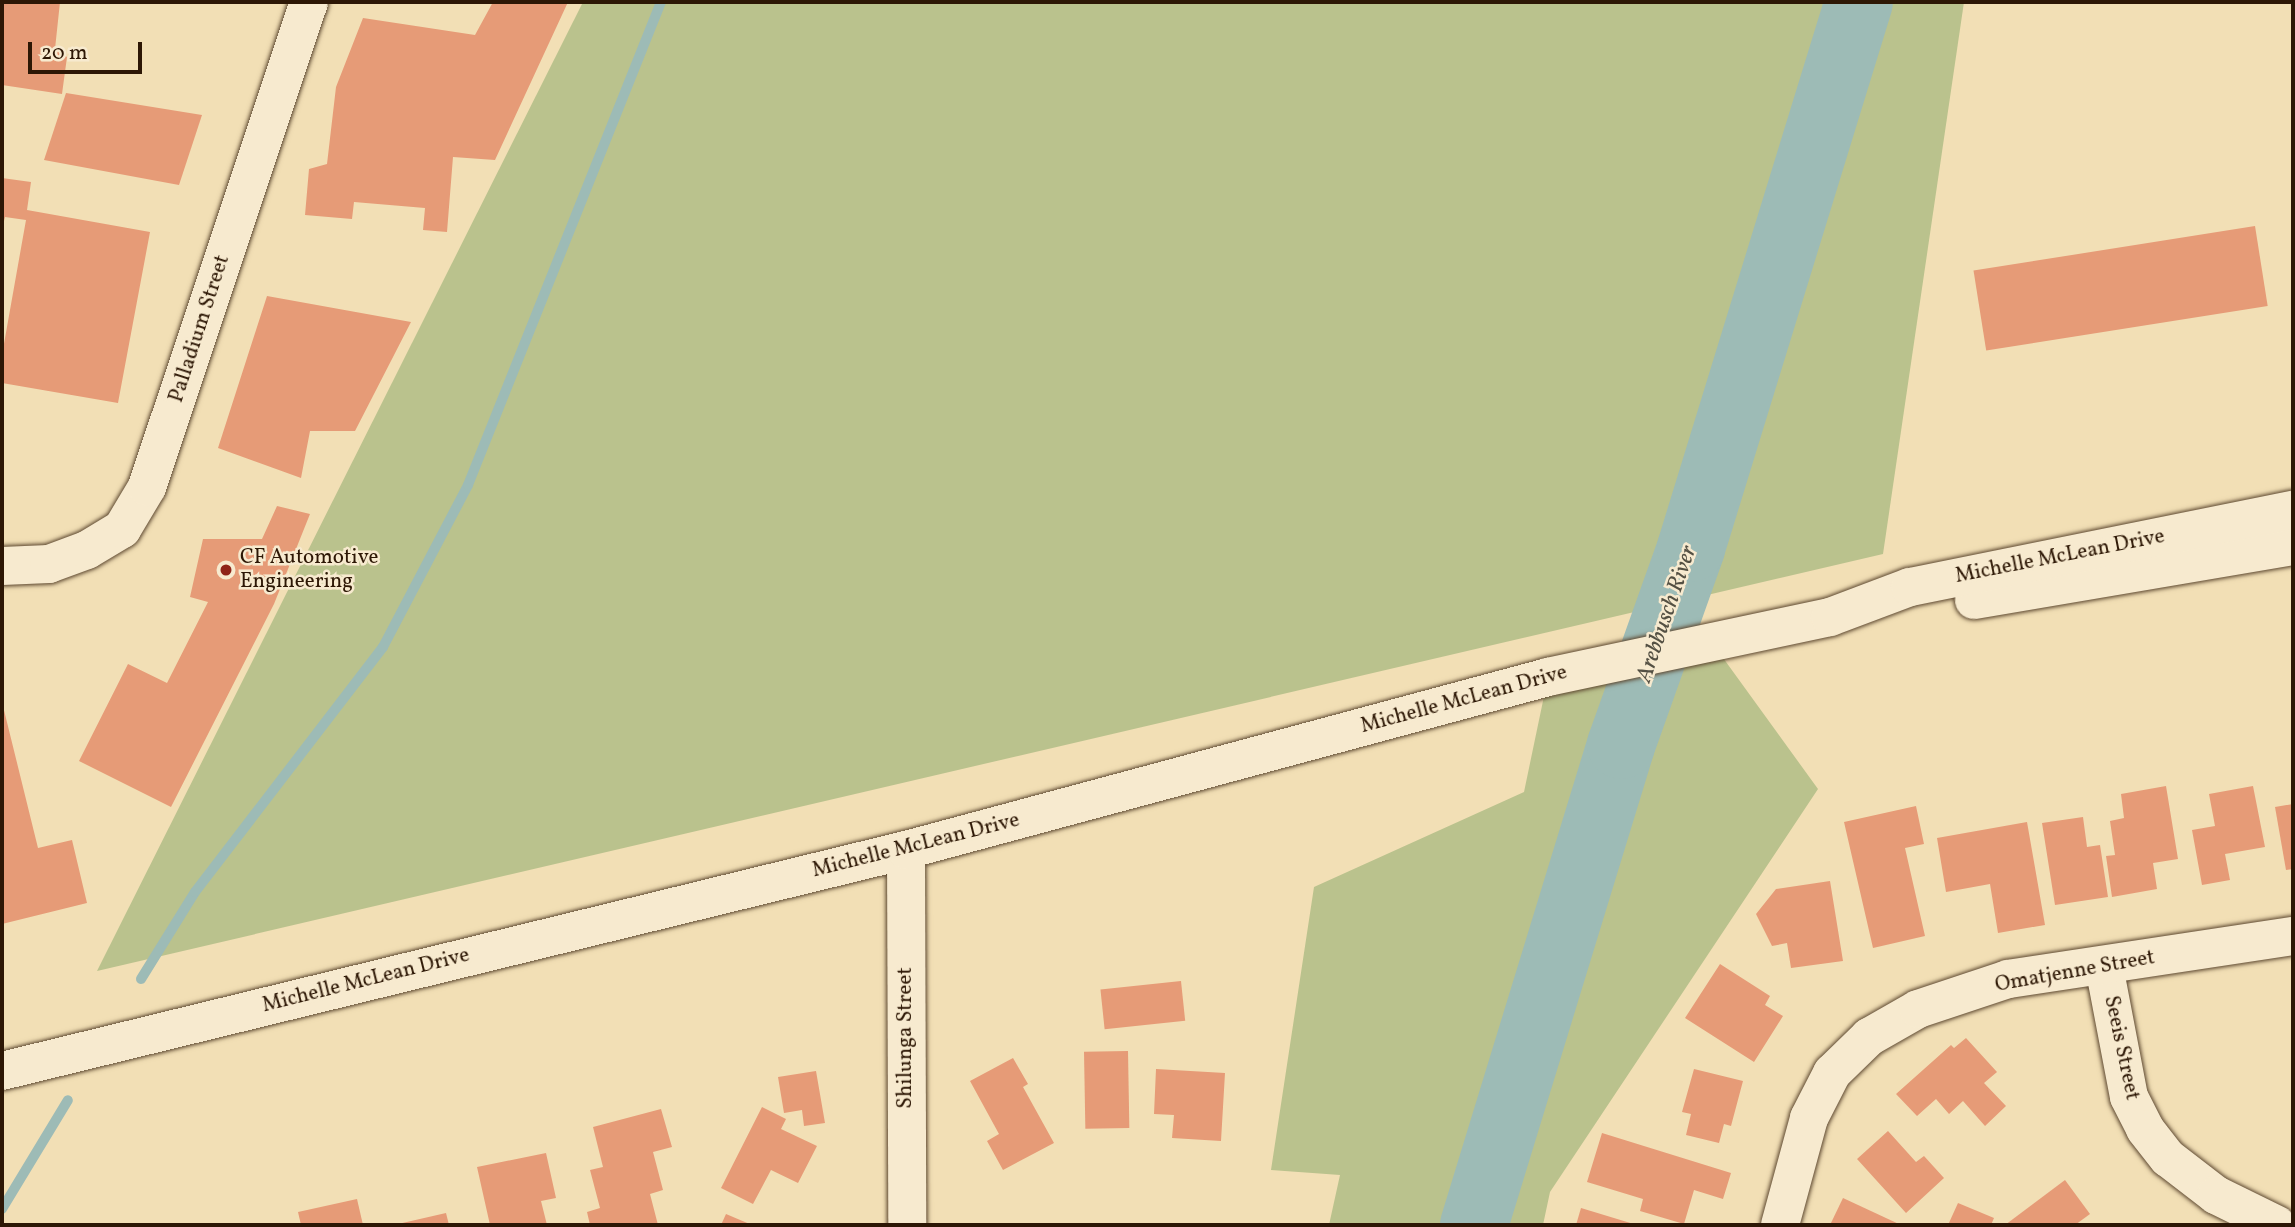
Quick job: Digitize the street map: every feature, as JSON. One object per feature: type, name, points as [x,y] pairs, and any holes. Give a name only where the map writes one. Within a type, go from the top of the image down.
[{"type":"street","name":"Palladium Street","points":[[2,566],[49,564],[87,550],[122,529],[147,487],[309,2]]},
{"type":"street","name":"Michelle McLean Drive","points":[[7,1067],[906,850],[1548,677],[1830,617],[1910,587],[2293,510]]},
{"type":"street","name":"Michelle McLean Drive","points":[[1830,617],[1917,610],[2293,546]]},
{"type":"street","name":"Shilunga Street","points":[[906,850],[907,1225]]},
{"type":"street","name":"Omatjenne Street","points":[[1780,1225],[1810,1118],[1832,1073],[1869,1037],[1919,1009],[2008,979],[2293,936]]},
{"type":"street","name":"Seeis Street","points":[[2104,966],[2129,1097],[2145,1129],[2168,1158],[2216,1195],[2277,1225]]},
{"type":"green space","points":[[583,2],[1964,2],[1883,554],[97,971]]},
{"type":"green space","points":[[1713,644],[1818,789],[1550,1192],[1543,1225],[1329,1225],[1340,1175],[1271,1170],[1314,887],[1524,792],[1548,677]]},
{"type":"building","points":[[2,2],[60,2],[55,49],[67,57],[62,94],[2,85]]},
{"type":"building","points":[[493,2],[568,2],[495,160],[453,157],[447,232],[423,230],[425,208],[354,202],[352,219],[305,215],[309,169],[327,164],[336,87],[363,18],[475,35]]},
{"type":"building","points":[[66,93],[202,115],[179,185],[44,160]]},
{"type":"building","points":[[2,178],[31,182],[27,210],[150,232],[118,403],[2,383],[2,355],[26,220],[5,217],[2,229]]},
{"type":"building","points":[[2255,226],[2268,306],[1986,351],[1974,271]]},
{"type":"building","points":[[267,296],[411,322],[355,431],[310,431],[301,478],[218,448]]},
{"type":"building","points":[[277,506],[310,514],[274,604],[171,807],[79,761],[128,664],[167,683],[208,602],[190,597],[203,539],[262,539]]},
{"type":"building","points":[[2,702],[38,848],[72,840],[87,903],[2,924]]},
{"type":"building","points":[[2166,786],[2178,859],[2153,863],[2157,889],[2112,897],[2106,856],[2115,855],[2110,821],[2124,818],[2121,794]]},
{"type":"building","points":[[2253,786],[2265,847],[2225,854],[2230,880],[2202,885],[2192,830],[2215,826],[2209,794]]},
{"type":"building","points":[[2293,804],[2293,869],[2286,870],[2275,807]]},
{"type":"building","points":[[1916,806],[1924,844],[1905,848],[1925,936],[1873,948],[1844,822]]},
{"type":"building","points":[[2083,817],[2087,847],[2100,845],[2108,897],[2055,905],[2042,823]]},
{"type":"building","points":[[2027,822],[2045,925],[1998,933],[1990,884],[1946,892],[1937,838]]},
{"type":"building","points":[[1830,881],[1843,961],[1791,968],[1787,943],[1772,946],[1756,914],[1776,889]]},
{"type":"building","points":[[1720,964],[1770,996],[1765,1005],[1783,1016],[1754,1062],[1685,1018]]},
{"type":"building","points":[[1181,981],[1185,1021],[1105,1029],[1100,989]]},
{"type":"building","points":[[1966,1038],[1997,1072],[1984,1083],[2006,1106],[1985,1126],[1963,1101],[1949,1114],[1936,1099],[1917,1116],[1896,1094],[1951,1045],[1954,1048]]},
{"type":"building","points":[[1128,1051],[1129,1128],[1085,1129],[1084,1052]]},
{"type":"building","points":[[1013,1058],[1028,1084],[1023,1087],[1054,1143],[1003,1170],[987,1141],[999,1134],[970,1081]]},
{"type":"building","points":[[1156,1069],[1225,1073],[1221,1141],[1172,1138],[1174,1115],[1154,1114]]},
{"type":"building","points":[[1694,1069],[1743,1081],[1731,1126],[1724,1124],[1719,1143],[1686,1135],[1691,1114],[1682,1112]]},
{"type":"building","points":[[816,1071],[825,1123],[804,1126],[802,1110],[784,1113],[778,1077]]},
{"type":"building","points":[[762,1107],[786,1119],[781,1129],[817,1146],[798,1183],[771,1170],[753,1204],[721,1188]]},
{"type":"building","points":[[661,1109],[672,1147],[653,1152],[663,1190],[650,1194],[658,1225],[590,1225],[587,1212],[600,1208],[590,1170],[603,1167],[593,1127]]},
{"type":"building","points":[[1888,1131],[1916,1162],[1924,1156],[1944,1178],[1906,1213],[1857,1159]]},
{"type":"building","points":[[1602,1133],[1731,1173],[1723,1199],[1694,1190],[1684,1224],[1640,1211],[1643,1199],[1587,1182]]},
{"type":"building","points":[[546,1153],[556,1198],[541,1201],[547,1225],[490,1225],[477,1167]]},
{"type":"building","points":[[2065,1180],[2090,1214],[2075,1225],[2005,1225]]},
{"type":"building","points":[[1843,1198],[1901,1225],[1830,1225]]},
{"type":"building","points":[[357,1199],[363,1225],[301,1225],[298,1212]]},
{"type":"building","points":[[1958,1203],[1994,1218],[1991,1225],[1948,1225]]},
{"type":"building","points":[[1581,1208],[1637,1225],[1576,1225]]},
{"type":"building","points":[[446,1213],[449,1225],[398,1225],[398,1224]]},
{"type":"building","points":[[726,1214],[752,1225],[721,1225]]},
{"type":"waterway","points":[[141,979],[195,892],[383,647],[468,485],[661,2]]},
{"type":"waterway","name":"Arebbusch River","points":[[1474,1225],[1621,745],[1691,548],[1859,2]]},
{"type":"waterway","points":[[2,1209],[68,1100]]},
{"type":"place","name":"CF Automotive Engineering","points":[[226,570]]}]
